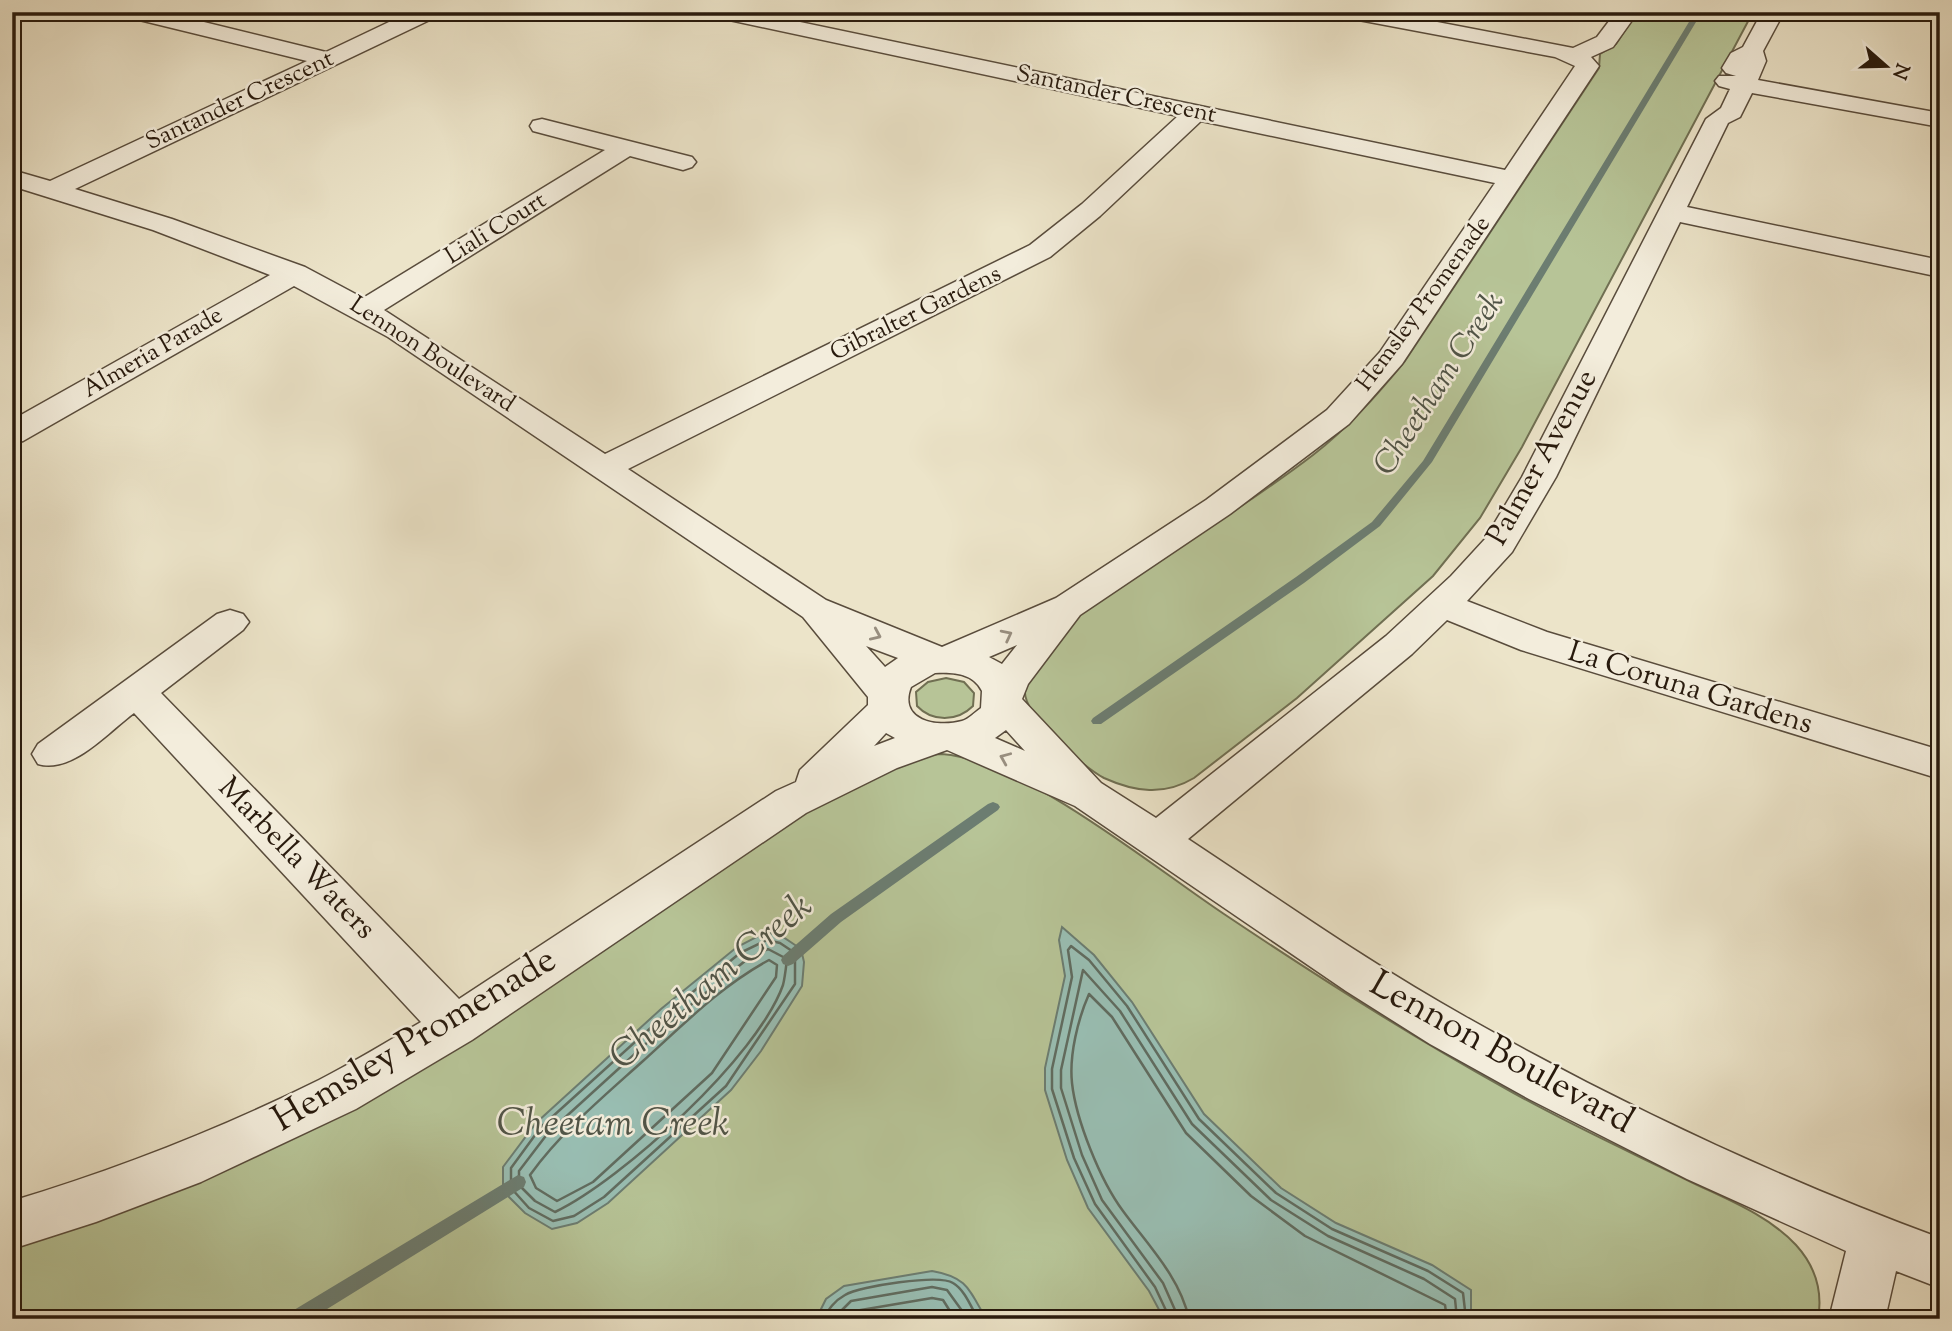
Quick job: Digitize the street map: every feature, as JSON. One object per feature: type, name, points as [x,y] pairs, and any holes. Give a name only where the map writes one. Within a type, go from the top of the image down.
[{"type":"street","points":[[135,12],[328,60]]},
{"type":"street","name":"Santander Crescent","points":[[52,190],[428,12]]},
{"type":"street","name":"Santander Crescent","points":[[720,12],[1513,179]]},
{"type":"street","points":[[1348,12],[1575,56],[1605,42],[1626,12]]},
{"type":"street","name":"Palmer Avenue","points":[[1158,840],[1399,645],[1443,605],[1499,544],[1520,511],[1718,119],[1731,112],[1736,83],[1755,61],[1752,51],[1773,12]]},
{"type":"street","name":"Hemsley Promenade","points":[[943,660],[997,640],[1069,606],[1218,507],[1299,449],[1338,417],[1391,358],[1586,70],[1586,64],[1575,56]]},
{"type":"street","points":[[1736,83],[1940,120]]},
{"type":"street","name":"Gibralter Gardens","points":[[604,468],[1040,251],[1091,211],[1196,112]]},
{"type":"street","points":[[542,127],[683,162]]},
{"type":"street","name":"Liali Court","points":[[365,310],[626,148]]},
{"type":"street","name":"Lennon Boulevard","points":[[12,178],[204,237],[295,273],[365,310],[813,608],[895,644],[943,660]]},
{"type":"street","points":[[1671,212],[1940,269]]},
{"type":"street","name":"Almeria Parade","points":[[12,434],[295,273]]},
{"type":"street","name":"La Coruna Gardens","points":[[1443,605],[1534,641],[1940,765]]},
{"type":"street","name":"Hemsley Promenade","points":[[1003,699],[1010,679],[1069,606]]},
{"type":"street","name":"Lennon Boulevard","points":[[813,608],[888,701]]},
{"type":"street","points":[[52,754],[230,622]]},
{"type":"street","points":[[943,660],[970,663],[986,671],[998,682],[1003,699],[990,723],[971,733],[946,737],[915,733],[903,726],[888,701],[893,683],[903,672],[924,663],[943,660]]},
{"type":"street","name":"Marbella Waters","points":[[137,692],[455,1026]]},
{"type":"street","name":"Lennon Boulevard","points":[[1003,699],[1090,794]]},
{"type":"street","name":"Hemsley Promenade","points":[[790,802],[888,701]]},
{"type":"street","name":"Hemsley Promenade","points":[[12,1225],[96,1199],[258,1134],[338,1094],[455,1026],[790,802],[883,758],[946,737]]},
{"type":"street","name":"Lennon Boulevard","points":[[946,737],[1090,794],[1363,978],[1447,1030],[1634,1129],[1876,1239],[1940,1263]]},
{"type":"street","points":[[1857,1319],[1876,1239]]},
{"type":"green space","points":[[1637,12],[1753,12],[1522,447],[1480,518],[1433,576],[1297,698],[1194,778],[1172,788],[1149,790],[1116,783],[1094,772],[1056,739],[1033,712],[1027,700],[1027,683],[1045,654],[1073,621],[1091,606],[1293,470],[1338,434],[1373,399],[1405,361],[1599,68],[1600,54],[1616,44]]},
{"type":"green space","points":[[946,678],[964,682],[974,693],[973,706],[960,715],[945,718],[930,715],[917,706],[916,692],[928,682]]},
{"type":"green space","points":[[942,754],[975,761],[1011,775],[1049,795],[1292,959],[1467,1067],[1616,1146],[1758,1215],[1796,1245],[1808,1261],[1818,1289],[1818,1319],[12,1319],[12,1243],[121,1208],[831,794],[926,755]]},
{"type":"water","points":[[1062,927],[1094,955],[1132,1002],[1204,1114],[1281,1188],[1336,1223],[1432,1265],[1471,1290],[1471,1319],[1164,1319],[1149,1291],[1088,1208],[1067,1160],[1045,1090],[1045,1068],[1065,976],[1059,940]]},
{"type":"water","name":"Cheetam Creek","points":[[766,932],[783,937],[801,949],[804,962],[802,986],[761,1051],[731,1090],[608,1203],[577,1223],[552,1229],[525,1213],[503,1191],[503,1167],[536,1123],[661,1009],[737,947]]},
{"type":"water","points":[[932,1271],[953,1277],[966,1286],[986,1319],[816,1319],[826,1299],[844,1286]]},
{"type":"waterway","name":"Cheetham Creek","points":[[1097,721],[1376,524],[1427,462],[1699,12]]},
{"type":"waterway","name":"Cheetham Creek","points":[[788,960],[836,918],[993,807]]},
{"type":"waterway","name":"Cheetham Creek","points":[[295,1319],[518,1182]]}]
